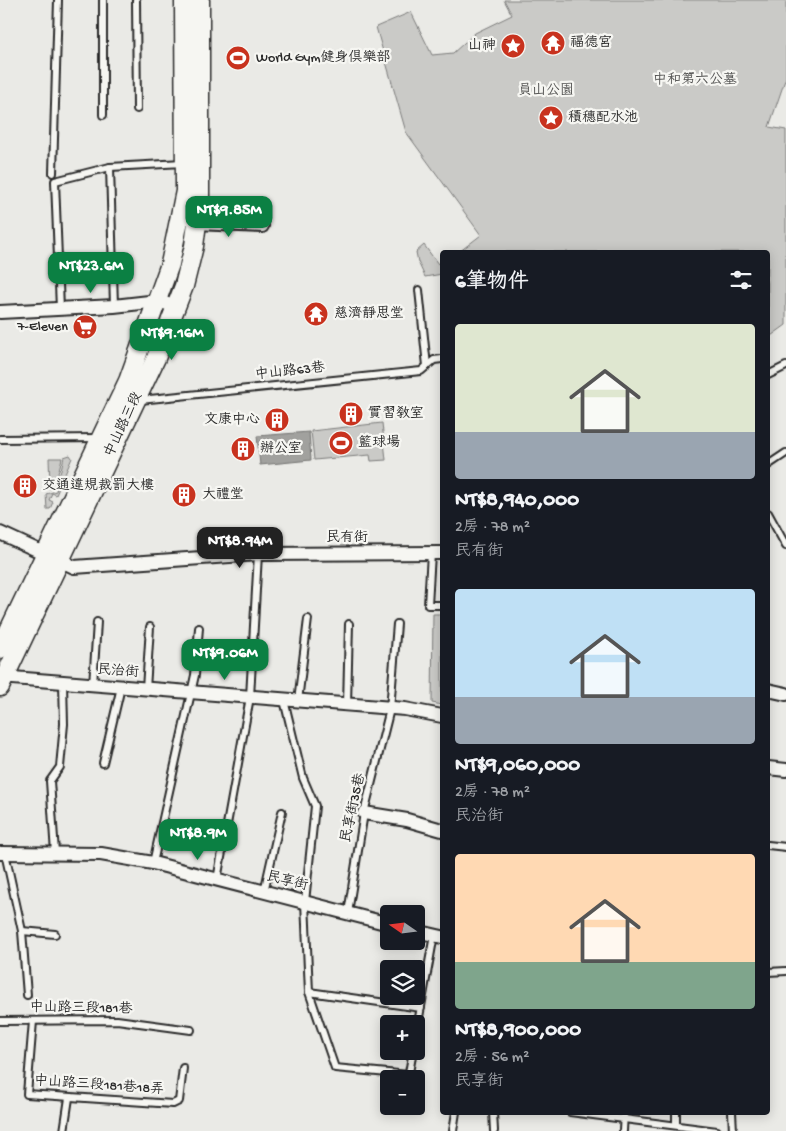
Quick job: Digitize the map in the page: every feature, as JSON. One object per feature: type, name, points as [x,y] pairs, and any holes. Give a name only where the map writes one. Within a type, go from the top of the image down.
[{"type":"main road","name":"中山路三段","points":[[1,680],[100,438],[128,381],[158,301],[178,229],[185,191],[186,163],[184,0]]},
{"type":"main road","name":"中山路三段","points":[[0,649],[52,557],[136,400],[177,306],[194,246],[200,200],[200,0]]},
{"type":"street","points":[[197,223],[262,226]]},
{"type":"street","points":[[0,312],[114,306],[158,301],[177,306]]},
{"type":"street","name":"民有街","points":[[0,533],[74,567],[258,554],[436,553]]},
{"type":"street","name":"民治街","points":[[1,680],[189,692],[390,709],[440,716]]},
{"type":"street","points":[[770,690],[786,694]]},
{"type":"street","points":[[770,768],[786,770]]},
{"type":"street","points":[[364,813],[407,820],[440,829]]},
{"type":"street","name":"民享街","points":[[3,853],[101,854],[153,863],[380,922]]},
{"type":"street","points":[[425,933],[438,936]]},
{"type":"lane","points":[[53,173],[58,0]]},
{"type":"lane","points":[[103,0],[103,115]]},
{"type":"lane","points":[[136,0],[137,109]]},
{"type":"lane","points":[[60,309],[55,182],[110,167],[186,163]]},
{"type":"lane","points":[[110,167],[114,306]]},
{"type":"lane","points":[[420,290],[427,366]]},
{"type":"lane","name":"中山路63巷","points":[[136,400],[421,371],[434,360],[440,360]]},
{"type":"lane","points":[[770,374],[786,366]]},
{"type":"lane","points":[[0,439],[100,438]]},
{"type":"lane","points":[[770,464],[786,453]]},
{"type":"lane","points":[[770,517],[786,546]]},
{"type":"lane","points":[[436,553],[428,605],[440,605]]},
{"type":"lane","points":[[217,880],[250,697],[258,554]]},
{"type":"lane","points":[[298,701],[308,619]]},
{"type":"lane","points":[[93,685],[98,622]]},
{"type":"lane","points":[[347,705],[349,624]]},
{"type":"lane","name":"民享街35巷","points":[[348,913],[364,813],[390,709],[397,624]]},
{"type":"lane","points":[[146,689],[150,627]]},
{"type":"lane","points":[[153,863],[189,692],[195,675],[199,628]]},
{"type":"lane","points":[[55,853],[50,781],[60,767],[64,724],[63,683]]},
{"type":"lane","points":[[103,763],[121,687]]},
{"type":"lane","points":[[284,700],[303,778],[315,806],[305,902],[309,992],[335,1068],[380,1074]]},
{"type":"lane","points":[[264,892],[282,812]]},
{"type":"lane","points":[[770,846],[786,847]]},
{"type":"lane","points":[[3,853],[22,931],[27,995]]},
{"type":"lane","points":[[22,931],[55,934]]},
{"type":"lane","points":[[420,1015],[438,936]]},
{"type":"lane","points":[[770,972],[786,971]]},
{"type":"lane","points":[[309,992],[421,1008]]},
{"type":"lane","name":"中山路三段181巷","points":[[0,1021],[117,1020],[191,1030]]},
{"type":"lane","name":"中山路三段181巷18弄","points":[[33,1021],[27,1094],[173,1104],[179,1101],[183,1068]]},
{"type":"lane","points":[[64,1131],[69,1098]]},
{"type":"lane","points":[[453,1131],[456,1115]]},
{"type":"lane","points":[[493,1115],[494,1131]]},
{"type":"lane","points":[[622,1131],[624,1115],[717,1131]]},
{"type":"lane","points":[[676,1115],[676,1125]]},
{"type":"lane","points":[[732,1115],[733,1131]]},
{"type":"green space","name":"員山公園","points":[[504,0],[786,0],[786,77],[769,127],[786,130],[786,325],[770,337],[770,250],[462,250],[481,235],[406,132],[376,27],[411,12],[432,55],[453,53],[475,33],[512,15]]},
{"type":"green space","points":[[424,245],[438,264],[440,263],[440,274],[425,277],[418,262],[416,252]]},
{"type":"green space","name":"籃球場","points":[[382,423],[386,460],[371,461],[370,455],[314,460],[311,431]]},
{"type":"green space","points":[[70,455],[72,458],[56,495],[52,493],[49,500],[53,502],[50,509],[47,509],[46,494],[56,491],[64,457]]},
{"type":"green space","points":[[49,458],[62,458],[54,489],[50,489]]},
{"type":"green space","points":[[433,614],[440,614],[440,705],[432,703]]},
{"type":"shaded area","points":[[309,432],[311,460],[260,465],[257,436]]},
{"type":"place","name":"福德宮","points":[[553,43]]},
{"type":"place","name":"山神","points":[[513,46]]},
{"type":"place","name":"World Gym健身俱樂部","points":[[238,58]]},
{"type":"place","name":"積穗配水池","points":[[551,118]]},
{"type":"place","name":"慈濟靜思堂","points":[[316,314]]},
{"type":"place","name":"7-Eleven","points":[[85,327]]},
{"type":"place","name":"實習教室","points":[[351,414]]},
{"type":"place","name":"文康中心","points":[[277,420]]},
{"type":"place","name":"籃球場","points":[[341,443]]},
{"type":"place","name":"辦公室","points":[[243,449]]},
{"type":"place","name":"交通違規裁罰大樓","points":[[25,486]]},
{"type":"place","name":"大禮堂","points":[[184,495]]},
{"type":"park label","name":"中和第六公墓","points":[[695,80]]}]
